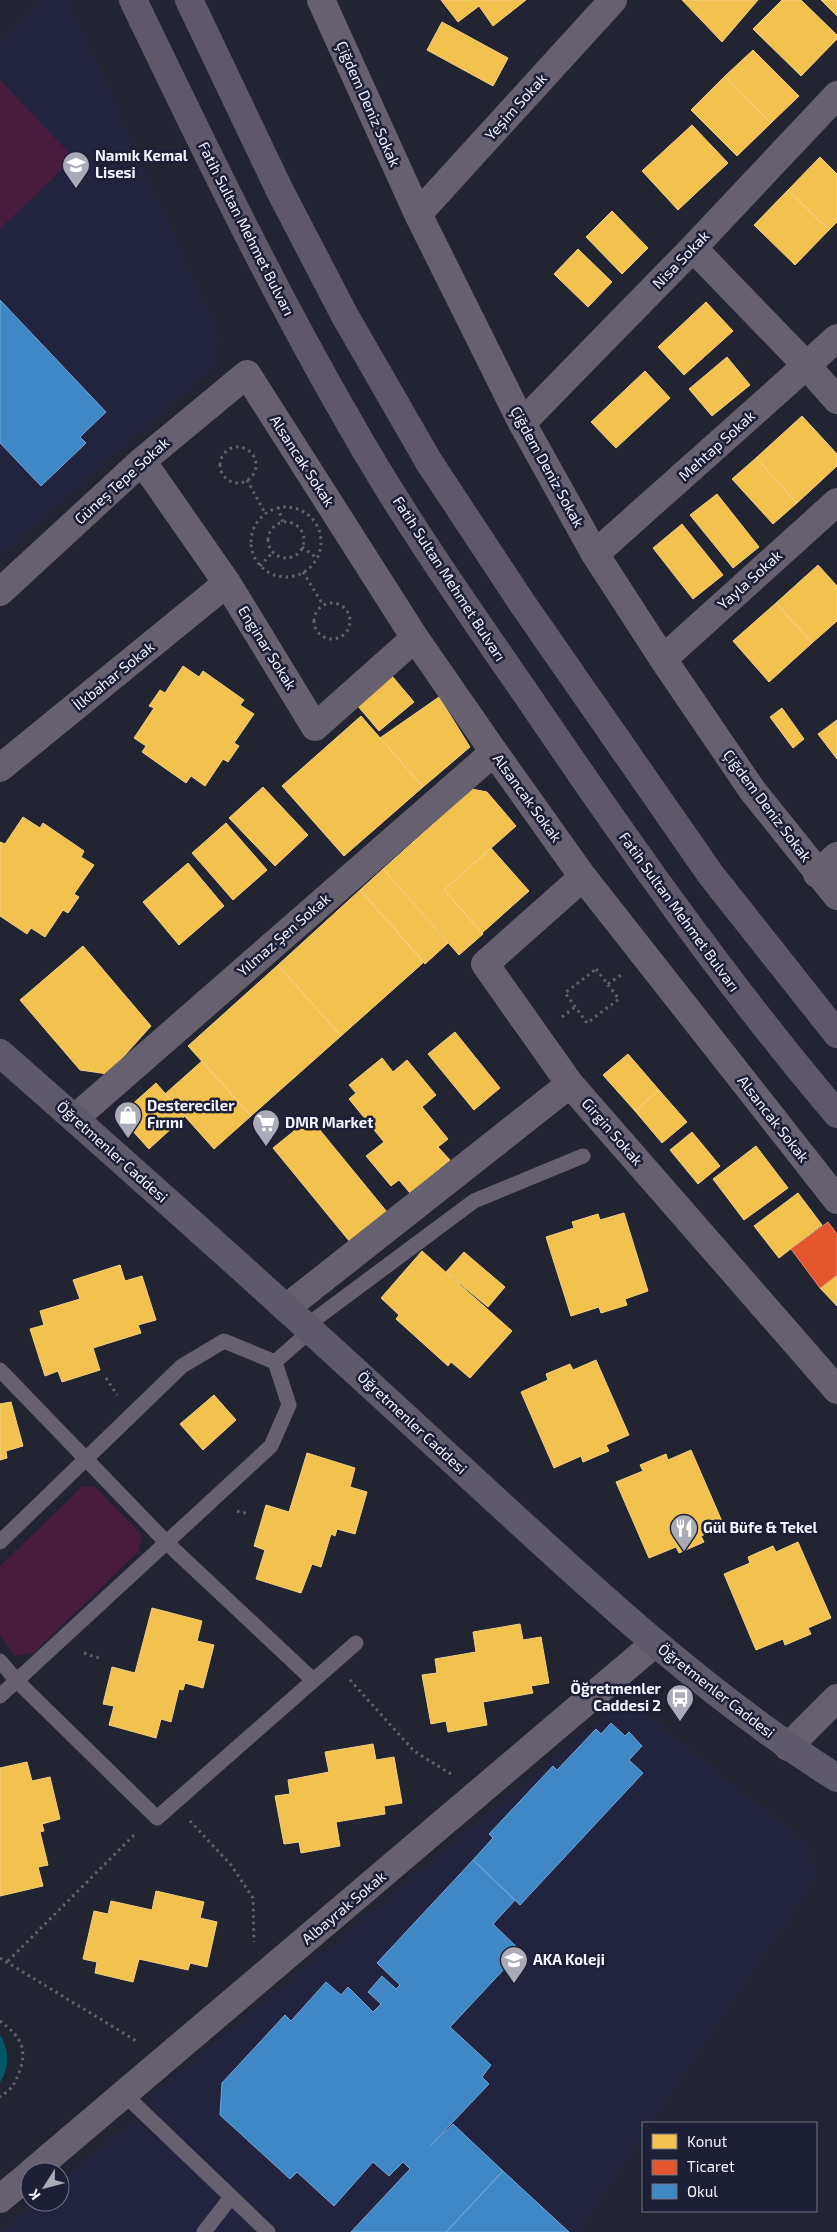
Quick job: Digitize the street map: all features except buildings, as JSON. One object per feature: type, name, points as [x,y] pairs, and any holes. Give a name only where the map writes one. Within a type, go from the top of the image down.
[{"type":"main road","name":"Fatih Sultan Mehmet Bulvarı","points":[[132,0],[286,309],[349,423],[423,543],[632,849],[718,968],[837,1114]]},
{"type":"main road","points":[[189,0],[280,191],[345,316],[429,462],[522,603],[711,875],[837,1034]]},
{"type":"main road","name":"Öğretmenler Caddesi","points":[[0,1053],[286,1308],[655,1643],[788,1747],[837,1778]]},
{"type":"street","name":"Çiğdem Deniz Sokak","points":[[321,0],[418,214],[522,423],[595,554],[663,659],[752,790],[817,874],[837,896]]},
{"type":"street","name":"Yeşim Sokak","points":[[418,214],[613,0]]},
{"type":"street","name":"Nisa Sokak","points":[[522,423],[693,248],[837,95]]},
{"type":"street","points":[[693,248],[807,366],[837,400]]},
{"type":"street","name":"Mehtap Sokak","points":[[595,554],[837,338]]},
{"type":"street","name":"Güneş Tepe Sokak","points":[[0,592],[142,461],[247,374]]},
{"type":"street","name":"Alsancak Sokak","points":[[247,374],[415,638],[582,876],[837,1200]]},
{"type":"street","name":"Enginar Sokak","points":[[142,461],[227,583],[316,727],[415,638]]},
{"type":"street","name":"Yayla Sokak","points":[[663,659],[837,502]]},
{"type":"street","name":"İlkbahar Sokak","points":[[0,768],[227,583]]},
{"type":"street","name":"Yılmaz Şen Sokak","points":[[74,1118],[494,752]]},
{"type":"street","points":[[817,874],[837,856]]},
{"type":"street","name":"Girgin Sokak","points":[[582,876],[485,964],[570,1084],[837,1390]]},
{"type":"street","points":[[286,1308],[570,1084]]},
{"type":"street","name":"Albayrak Sokak","points":[[44,2162],[655,1643]]},
{"type":"street","points":[[788,1747],[837,1698]]},
{"type":"street","name":"Albayrak Sokak","points":[[0,2199],[20,2182]]},
{"type":"lane","points":[[275,1362],[308,1328],[474,1201],[583,1156]]},
{"type":"lane","points":[[0,1542],[182,1366],[224,1341],[275,1362],[289,1405],[271,1446],[0,1696]]},
{"type":"lane","points":[[0,1370],[167,1543],[313,1680]]},
{"type":"lane","points":[[0,1661],[17,1681],[157,1818],[356,1643]]},
{"type":"lane","points":[[124,2095],[268,2232]]},
{"type":"lane","points":[[204,2232],[230,2197]]},
{"type":"path","points":[[242,447],[253,455],[256,462],[255,469],[247,480],[234,482],[222,474],[220,461],[228,449],[242,447]]},
{"type":"path","points":[[247,480],[265,513]]},
{"type":"path","points":[[278,507],[283,522]]},
{"type":"path","points":[[278,507],[298,509],[308,514],[320,531],[321,541],[317,558],[303,572],[288,577],[278,576],[260,566],[251,547],[251,536],[254,526],[265,513],[278,507]]},
{"type":"path","points":[[283,522],[290,523],[301,530],[303,537],[302,548],[289,558],[282,558],[273,552],[268,543],[268,536],[272,530],[283,522]]},
{"type":"path","points":[[302,548],[317,558]]},
{"type":"path","points":[[260,566],[273,552]]},
{"type":"path","points":[[303,572],[323,606]]},
{"type":"path","points":[[336,603],[347,612],[350,625],[342,636],[328,638],[317,630],[315,617],[323,606],[336,603]]},
{"type":"path","points":[[596,969],[619,999],[587,1022],[565,993],[596,969]]},
{"type":"path","points":[[334,1662],[414,1751],[452,1775]]},
{"type":"path","points":[[174,1803],[231,1865],[253,1898],[254,1948],[258,1944]]},
{"type":"path","points":[[8,1961],[154,1815]]},
{"type":"path","points":[[0,1958],[8,1961],[139,2042]]},
{"type":"path","points":[[0,2021],[19,2038],[25,2056],[14,2087],[0,2096]]},
{"type":"shaded area","name":"Namık Kemal Lisesi","points":[[44,0],[68,0],[218,334],[212,368],[0,556],[0,44]]},
{"type":"shaded area","points":[[0,80],[74,158],[0,229]]},
{"type":"shaded area","points":[[83,1486],[95,1487],[142,1535],[139,1551],[33,1653],[16,1656],[0,1636],[0,1566]]},
{"type":"shaded area","name":"AKA Koleji","points":[[611,1711],[642,1711],[808,1845],[817,1876],[652,2122],[642,2122],[642,2136],[578,2232],[0,2232],[23,2212],[70,2212],[70,2173],[137,2117],[155,2092]]},
{"type":"shaded area","points":[[0,2035],[7,2052],[7,2065],[0,2082]]},
{"type":"place","name":"Namık Kemal Lisesi","points":[[76,189]]},
{"type":"place","name":"Destereciler Fırını","points":[[128,1139]]},
{"type":"place","name":"DMR Market","points":[[266,1147]]},
{"type":"place","name":"Gül Büfe & Tekel","points":[[684,1552]]},
{"type":"place","name":"Öğretmenler Caddesi 2","points":[[680,1722]]},
{"type":"place","name":"AKA Koleji","points":[[514,1984]]}]
